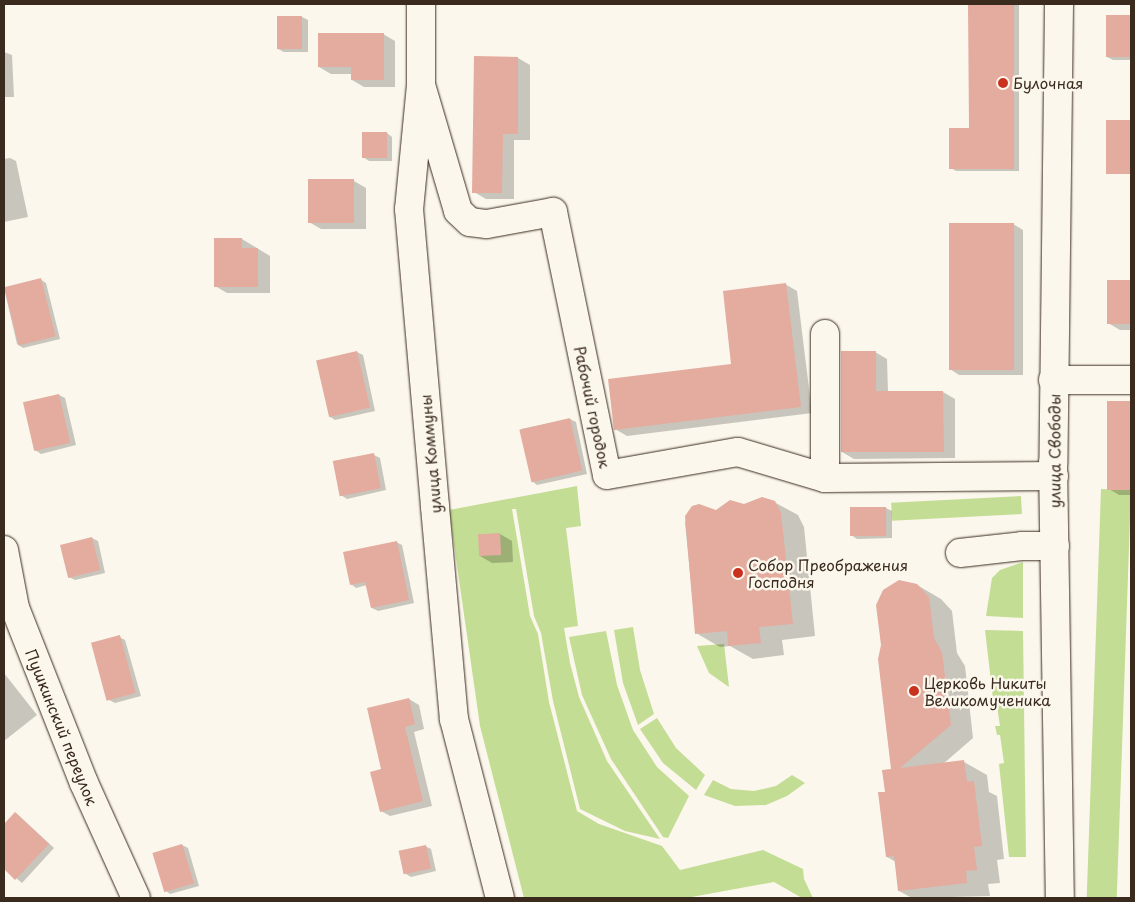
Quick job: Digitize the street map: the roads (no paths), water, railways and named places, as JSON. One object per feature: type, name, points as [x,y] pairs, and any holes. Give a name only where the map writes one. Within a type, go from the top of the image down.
[{"type":"street","name":"улица Коммуны","points":[[421,4],[421,85],[410,209],[454,720],[500,898]]},
{"type":"street","name":"улица Свободы","points":[[1059,4],[1053,380],[1060,898]]},
{"type":"street","name":"Рабочий городок","points":[[421,85],[458,211],[470,222],[487,224],[552,212],[607,475],[738,452],[825,478],[1054,476]]},
{"type":"street","points":[[825,334],[825,478]]},
{"type":"street","points":[[1053,380],[1131,380]]},
{"type":"street","points":[[960,553],[1022,546],[1055,546]]},
{"type":"street","name":"Пушкинский переулок","points":[[4,550],[9,609],[136,898]]},
{"type":"place","name":"Булочная","points":[[1003,83]]},
{"type":"place","name":"Собор Преображения Господня","points":[[738,573]]},
{"type":"place","name":"Церковь Никиты Великомученика","points":[[914,691]]}]
